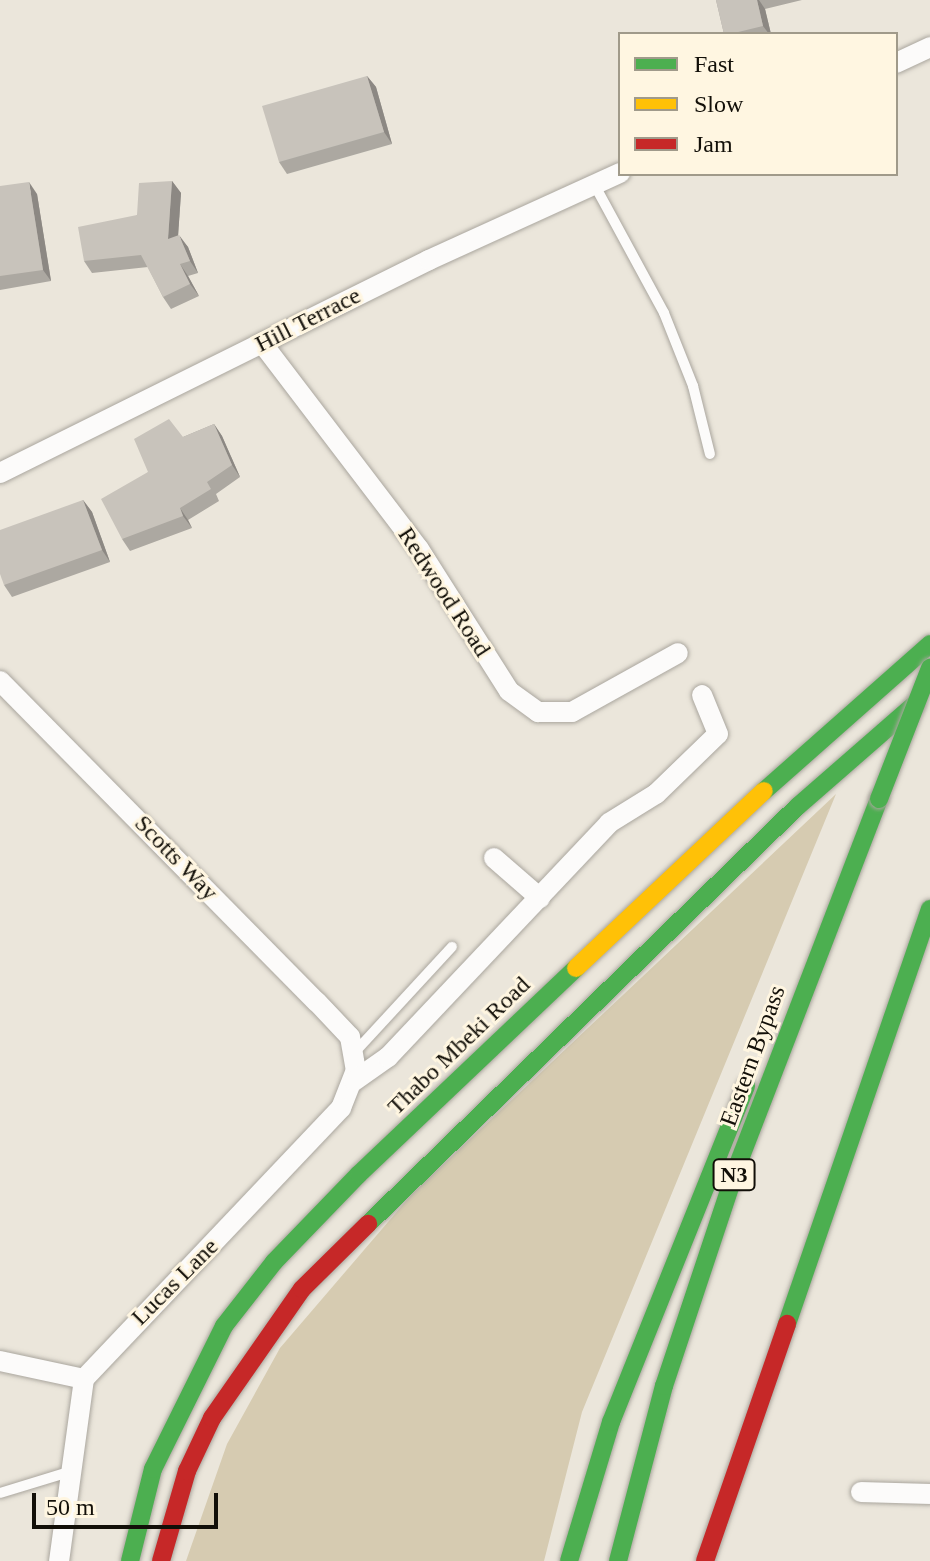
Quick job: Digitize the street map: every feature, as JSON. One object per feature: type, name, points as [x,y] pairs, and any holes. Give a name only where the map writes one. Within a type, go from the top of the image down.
[{"type":"main road","name":"Thabo Mbeki Road","points":[[130,1561],[153,1469],[188,1391],[224,1326],[274,1262],[359,1174],[744,808],[930,644]]},
{"type":"main road","name":"Eastern Bypass","points":[[618,1561],[673,1358],[833,908],[930,668]]},
{"type":"main road","points":[[161,1561],[187,1471],[212,1418],[302,1289],[798,806],[930,691]]},
{"type":"main road","points":[[569,1561],[611,1422],[722,1137],[833,908]]},
{"type":"main road","points":[[705,1561],[824,1207],[930,909]]},
{"type":"main road","points":[[824,1207],[930,966]]},
{"type":"street","points":[[898,62],[930,47]]},
{"type":"street","name":"Hill Terrace","points":[[0,473],[262,343],[618,174]]},
{"type":"street","name":"Redwood Road","points":[[262,343],[419,549],[509,691],[538,712],[572,712],[678,653]]},
{"type":"street","name":"Scotts Way","points":[[0,681],[352,1045]]},
{"type":"street","points":[[354,1081],[388,1057],[609,823],[656,794],[718,734],[702,695]]},
{"type":"street","points":[[494,858],[540,898]]},
{"type":"street","name":"Lucas Lane","points":[[84,1379],[163,1290],[261,1197],[341,1108],[354,1081],[352,1045]]},
{"type":"street","points":[[0,1361],[84,1379],[59,1561]]},
{"type":"street","points":[[861,1492],[930,1494]]},
{"type":"lane","points":[[594,184],[664,313],[693,386],[710,454]]},
{"type":"lane","points":[[352,1045],[452,947]]},
{"type":"lane","points":[[0,1493],[72,1471]]},
{"type":"shaded area","points":[[836,794],[582,1412],[544,1561],[186,1561],[227,1444],[280,1348],[412,1194]]},
{"type":"building","points":[[716,0],[757,0],[763,26],[724,32]]},
{"type":"building","points":[[367,76],[384,132],[279,162],[262,106]]},
{"type":"building","points":[[172,181],[168,239],[179,235],[190,261],[180,264],[190,284],[163,297],[141,255],[84,261],[78,227],[137,215],[139,183]]},
{"type":"building","points":[[29,182],[43,270],[0,276],[0,186]]},
{"type":"building","points":[[169,419],[183,437],[214,424],[232,465],[207,482],[211,489],[180,508],[183,516],[122,539],[101,499],[148,472],[134,439]]},
{"type":"building","points":[[83,500],[102,550],[4,585],[0,574],[0,530]]},
{"type":"traffic: fast","points":[[764,791],[930,644]]},
{"type":"traffic: fast","points":[[879,799],[930,668]]},
{"type":"traffic: fast","points":[[368,1224],[798,806],[915,704]]},
{"type":"traffic: fast","points":[[618,1561],[664,1386],[735,1172],[879,799]]},
{"type":"traffic: fast","points":[[787,1324],[930,909]]},
{"type":"traffic: fast","points":[[130,1561],[153,1469],[224,1326],[274,1262],[359,1174],[576,968]]},
{"type":"traffic: fast","points":[[569,1561],[611,1422],[746,1086]]},
{"type":"traffic: slow","points":[[576,968],[764,791]]},
{"type":"traffic: jam","points":[[161,1561],[187,1471],[212,1418],[302,1289],[368,1224]]},
{"type":"traffic: jam","points":[[705,1561],[787,1324]]}]
